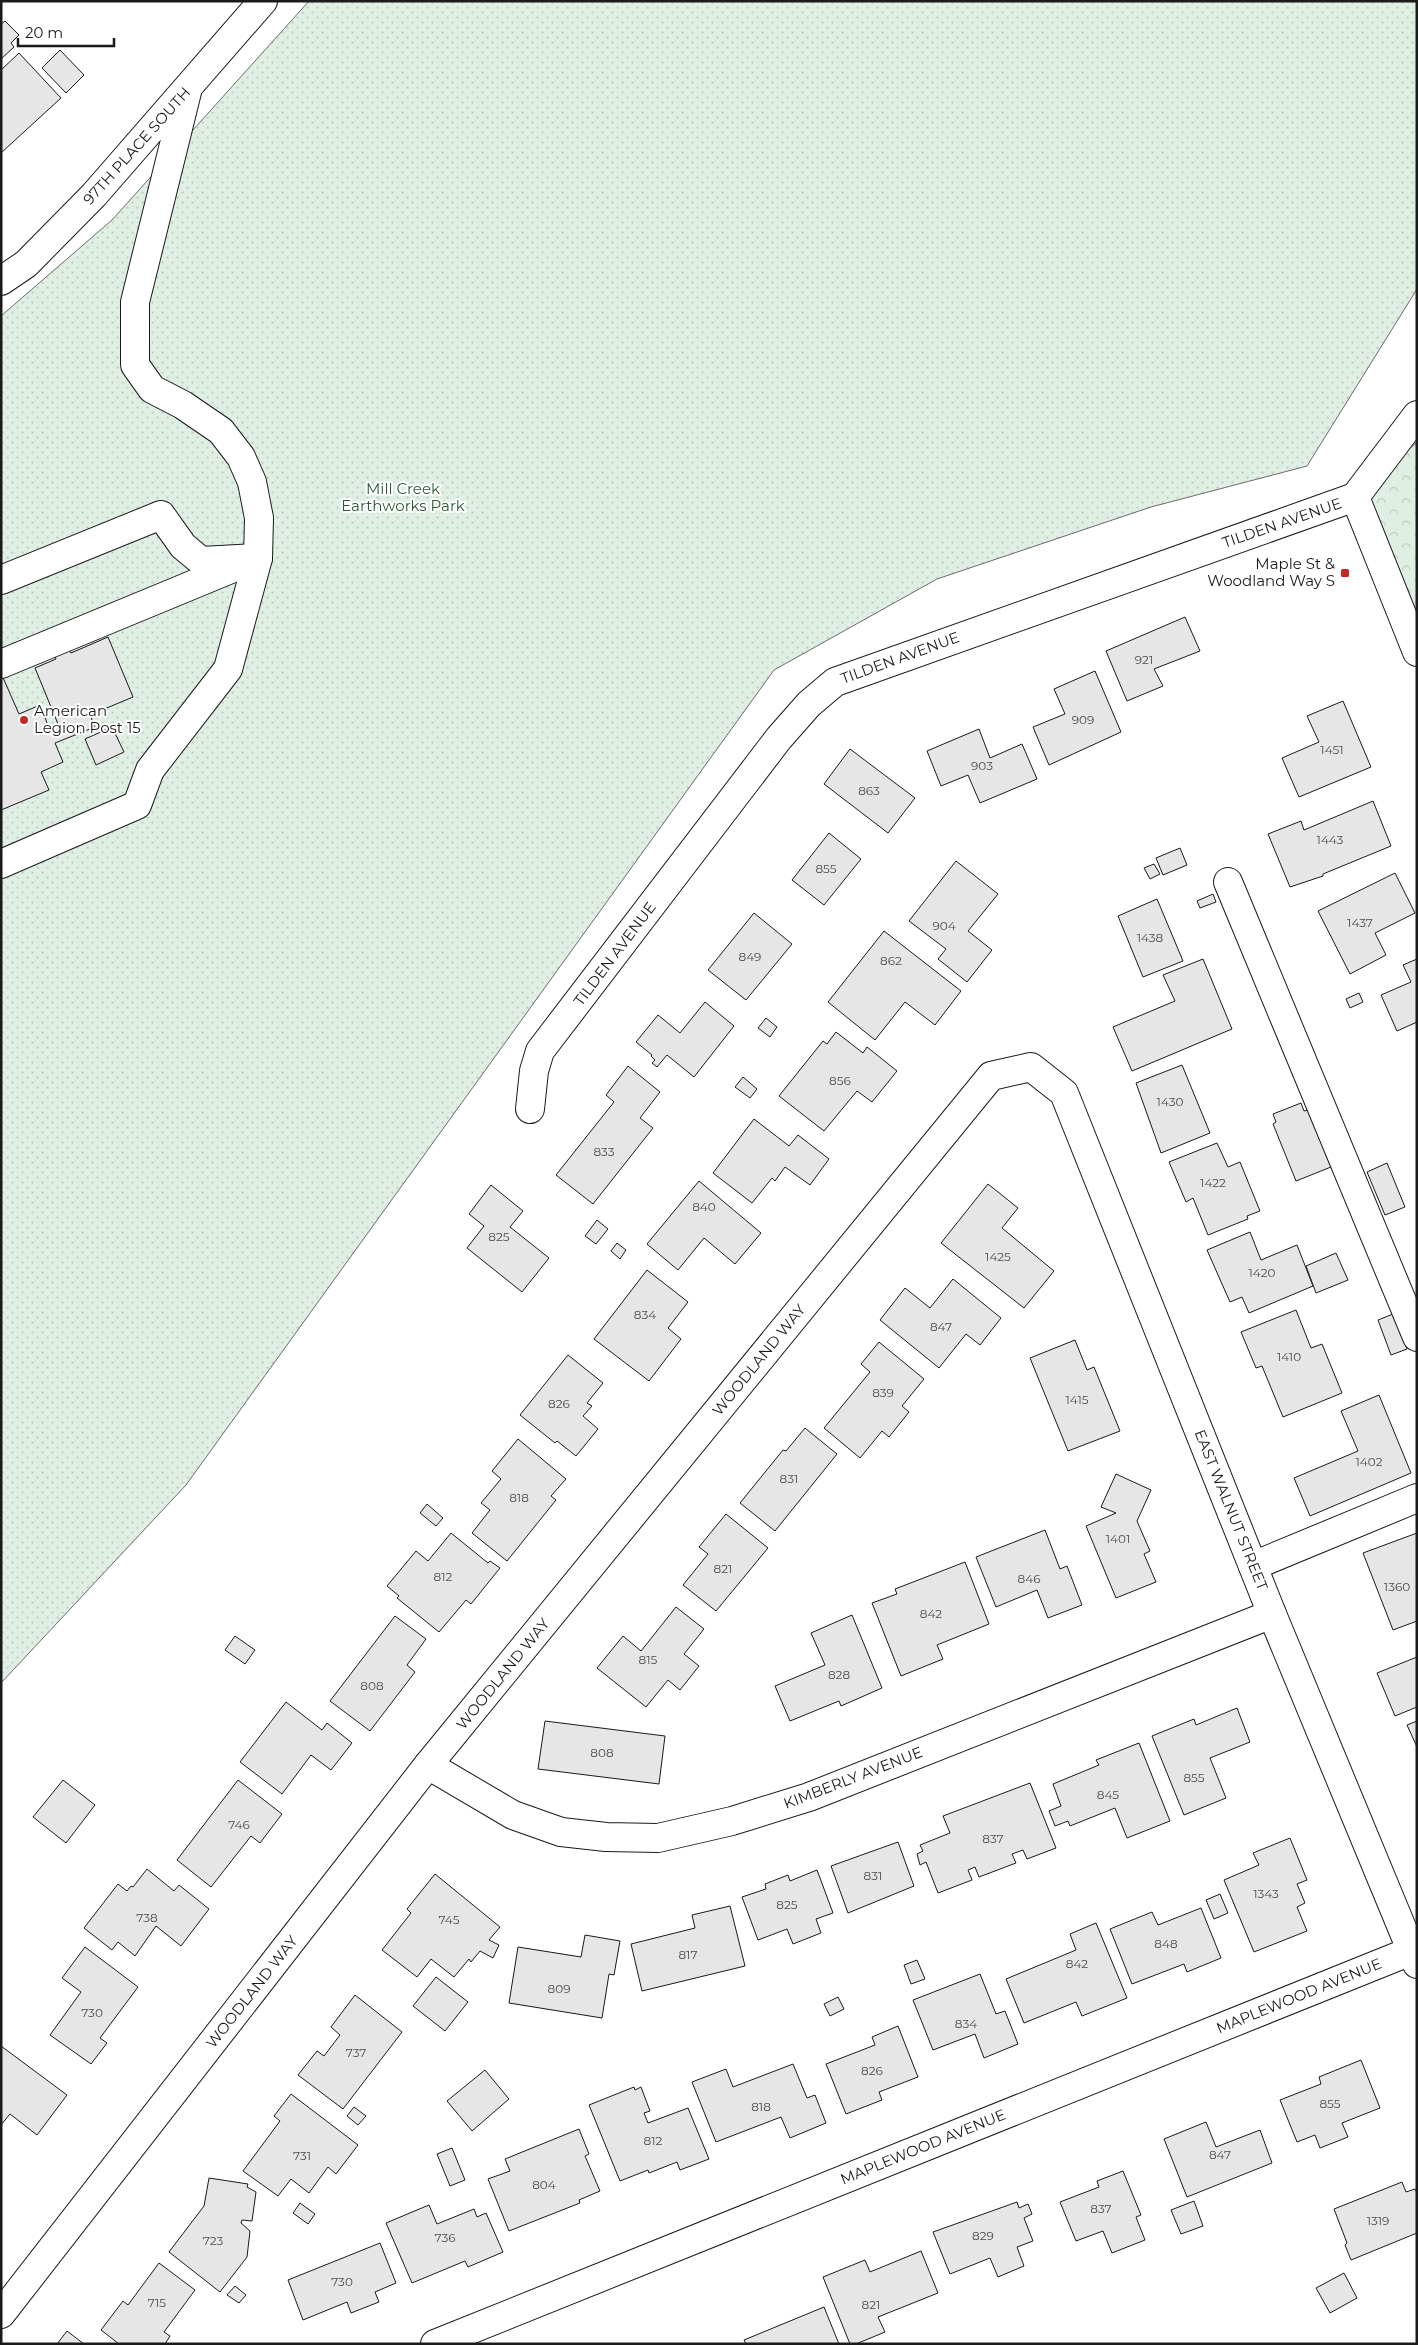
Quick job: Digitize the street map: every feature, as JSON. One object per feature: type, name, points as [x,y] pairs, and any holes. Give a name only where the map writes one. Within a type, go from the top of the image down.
[{"type":"street","name":"97TH PLACE SOUTH","points":[[1,281],[26,264],[94,195],[263,1]]},
{"type":"street","points":[[1,864],[138,805],[150,770],[228,669],[258,558],[259,518],[252,482],[241,457],[221,431],[182,405],[152,389],[135,365],[135,302],[188,88]]},
{"type":"street","points":[[1417,415],[1355,497],[1417,652]]},
{"type":"street","name":"TILDEN AVENUE","points":[[530,1109],[534,1071],[540,1052],[779,738],[809,704],[835,682],[1355,497]]},
{"type":"street","points":[[1,580],[161,515],[183,546],[201,561],[258,558]]},
{"type":"street","points":[[1,664],[258,558]]},
{"type":"street","points":[[1228,882],[1417,1337]]},
{"type":"street","name":"EAST WALNUT STREET","points":[[1031,1067],[1064,1093],[1272,1614],[1414,1957]]},
{"type":"street","name":"WOODLAND WAY","points":[[1,2314],[428,1765],[991,1076],[1031,1067]]},
{"type":"street","points":[[1253,1566],[1417,1498]]},
{"type":"street","name":"KIMBERLY AVENUE","points":[[428,1765],[513,1815],[561,1832],[606,1837],[658,1838],[732,1821],[809,1797],[1272,1614]]},
{"type":"street","name":"MAPLEWOOD AVENUE","points":[[435,2344],[1414,1957]]},
{"type":"green space","name":"Mill Creek Earthworks Park","points":[[309,1],[1417,1],[1417,289],[1307,466],[1151,507],[937,579],[774,670],[186,1485],[1,1683],[1,316],[112,220]]},
{"type":"green space","points":[[1417,442],[1417,652],[1355,497]]},
{"type":"building","points":[[5,21],[19,35],[11,43],[14,47],[1,59],[1,24]]},
{"type":"building","points":[[60,50],[84,75],[66,93],[42,68]]},
{"type":"building","points":[[19,53],[61,98],[1,153],[1,70]]},
{"type":"building","points":[[1185,617],[1200,651],[1154,669],[1163,686],[1127,701],[1106,651]]},
{"type":"building","name":"American Legion Post 15","points":[[108,637],[133,697],[90,715],[95,727],[55,743],[63,762],[41,772],[49,790],[1,810],[1,673],[19,714],[40,705],[49,728],[58,724],[35,668],[56,659],[55,656],[69,650],[71,653]]},
{"type":"building","points":[[1095,671],[1121,732],[1049,765],[1033,727],[1065,714],[1054,689]]},
{"type":"building","points":[[1343,701],[1371,767],[1299,797],[1282,758],[1319,742],[1307,716]]},
{"type":"building","points":[[112,727],[124,752],[96,765],[85,739]]},
{"type":"building","points":[[979,729],[990,758],[1022,744],[1037,779],[980,803],[968,775],[941,786],[927,751]]},
{"type":"building","points":[[850,749],[915,798],[888,833],[824,784]]},
{"type":"building","points":[[1373,801],[1391,846],[1323,874],[1323,876],[1290,887],[1268,834],[1301,821],[1304,830]]},
{"type":"building","points":[[829,833],[861,859],[824,905],[792,880]]},
{"type":"building","points":[[1180,848],[1187,865],[1163,875],[1156,858]]},
{"type":"building","points":[[956,861],[998,894],[968,931],[992,950],[967,982],[938,959],[946,949],[909,921]]},
{"type":"building","points":[[1154,864],[1160,874],[1150,879],[1144,868]]},
{"type":"building","points":[[1395,873],[1415,913],[1375,933],[1386,955],[1350,974],[1318,911]]},
{"type":"building","points":[[1213,894],[1216,902],[1200,908],[1197,901]]},
{"type":"building","points":[[1157,899],[1183,961],[1143,977],[1118,916]]},
{"type":"building","points":[[754,913],[792,944],[746,1000],[708,970]]},
{"type":"building","points":[[884,931],[961,991],[935,1025],[905,1002],[875,1040],[828,1002]]},
{"type":"building","points":[[1203,959],[1232,1029],[1132,1071],[1113,1027],[1175,1001],[1163,975]]},
{"type":"building","points":[[1417,959],[1417,1022],[1397,1031],[1381,995],[1411,982],[1403,965]]},
{"type":"building","points":[[1359,993],[1363,1002],[1350,1008],[1346,999]]},
{"type":"building","points":[[705,1002],[734,1026],[694,1077],[667,1055],[657,1067],[652,1063],[655,1060],[652,1055],[636,1042],[658,1015],[680,1033]]},
{"type":"building","points":[[766,1018],[777,1027],[770,1037],[758,1028]]},
{"type":"building","points":[[836,1032],[863,1053],[867,1047],[897,1071],[872,1102],[857,1091],[824,1131],[779,1096],[823,1041],[827,1044]]},
{"type":"building","points":[[1182,1065],[1210,1133],[1161,1153],[1136,1083]]},
{"type":"building","points":[[628,1066],[660,1092],[640,1118],[653,1128],[593,1204],[556,1175],[614,1102],[606,1095]]},
{"type":"building","points":[[743,1077],[757,1089],[750,1098],[735,1087]]},
{"type":"building","points":[[1301,1103],[1304,1111],[1308,1110],[1331,1167],[1296,1181],[1273,1124],[1276,1122],[1273,1114]]},
{"type":"building","points":[[754,1119],[789,1146],[798,1135],[829,1159],[810,1185],[785,1167],[775,1181],[772,1178],[752,1203],[713,1173]]},
{"type":"building","points":[[1217,1143],[1228,1167],[1240,1162],[1260,1211],[1247,1216],[1248,1219],[1208,1235],[1193,1198],[1186,1202],[1169,1162]]},
{"type":"building","points":[[1387,1163],[1405,1207],[1385,1215],[1367,1172]]},
{"type":"building","points":[[699,1181],[761,1233],[735,1264],[704,1238],[678,1270],[647,1244]]},
{"type":"building","points":[[988,1184],[1018,1208],[1002,1228],[1054,1271],[1024,1308],[941,1243]]},
{"type":"building","points":[[491,1185],[523,1211],[510,1227],[549,1258],[522,1292],[467,1248],[484,1226],[469,1214]]},
{"type":"building","points":[[597,1220],[608,1229],[596,1244],[585,1236]]},
{"type":"building","points":[[1250,1232],[1261,1260],[1297,1245],[1313,1286],[1249,1313],[1242,1297],[1230,1302],[1207,1250]]},
{"type":"building","points":[[617,1243],[626,1250],[620,1259],[611,1251]]},
{"type":"building","points":[[1336,1253],[1348,1280],[1316,1293],[1306,1266]]},
{"type":"building","points":[[647,1270],[688,1302],[668,1328],[681,1339],[649,1381],[594,1339]]},
{"type":"building","points":[[953,1279],[1001,1318],[980,1345],[966,1334],[939,1368],[880,1320],[905,1288],[930,1308]]},
{"type":"building","points":[[1296,1310],[1311,1348],[1322,1344],[1342,1393],[1283,1417],[1262,1366],[1256,1368],[1241,1332]]},
{"type":"building","points":[[1393,1314],[1407,1349],[1391,1355],[1378,1320]]},
{"type":"building","points":[[1075,1340],[1087,1370],[1094,1367],[1120,1431],[1068,1451],[1030,1358]]},
{"type":"building","points":[[879,1342],[924,1379],[902,1406],[909,1412],[889,1437],[882,1431],[860,1458],[824,1428],[870,1372],[861,1364]]},
{"type":"building","points":[[568,1355],[603,1383],[587,1403],[592,1406],[583,1416],[598,1429],[576,1456],[557,1441],[555,1443],[520,1415]]},
{"type":"building","points":[[1379,1395],[1411,1473],[1310,1516],[1294,1478],[1358,1451],[1341,1411]]},
{"type":"building","points":[[805,1428],[837,1454],[775,1531],[740,1503],[783,1450],[786,1451]]},
{"type":"building","points":[[518,1439],[566,1479],[551,1496],[556,1500],[507,1561],[472,1533],[490,1510],[481,1503],[501,1479],[492,1471]]},
{"type":"building","points":[[1116,1474],[1151,1490],[1137,1521],[1150,1551],[1144,1554],[1156,1582],[1116,1598],[1086,1526],[1116,1513],[1101,1507]]},
{"type":"building","points":[[427,1504],[443,1518],[436,1526],[420,1513]]},
{"type":"building","points":[[726,1514],[768,1548],[716,1611],[683,1585],[708,1554],[699,1547]]},
{"type":"building","points":[[1045,1530],[1060,1569],[1067,1566],[1082,1605],[1048,1618],[1037,1590],[996,1607],[976,1557]]},
{"type":"building","points":[[451,1533],[488,1563],[490,1561],[500,1568],[471,1604],[466,1600],[439,1632],[397,1598],[399,1596],[387,1586],[416,1551],[428,1561]]},
{"type":"building","points":[[1417,1533],[1417,1621],[1393,1630],[1363,1553]]},
{"type":"building","points":[[965,1562],[989,1624],[937,1645],[943,1659],[901,1676],[872,1603],[897,1594],[895,1589]]},
{"type":"building","points":[[676,1607],[704,1629],[684,1654],[699,1666],[680,1690],[668,1680],[646,1707],[597,1668],[623,1636],[641,1651]]},
{"type":"building","points":[[852,1615],[882,1688],[841,1706],[839,1701],[790,1721],[775,1686],[825,1665],[811,1633]]},
{"type":"building","points":[[395,1616],[426,1639],[407,1665],[415,1672],[370,1731],[330,1701]]},
{"type":"building","points":[[235,1636],[255,1650],[245,1664],[225,1650]]},
{"type":"building","points":[[1417,1657],[1417,1707],[1395,1716],[1377,1673]]},
{"type":"building","points":[[286,1702],[322,1730],[327,1723],[352,1743],[331,1770],[311,1755],[282,1794],[240,1762]]},
{"type":"building","points":[[1237,1708],[1250,1742],[1210,1758],[1226,1798],[1184,1815],[1152,1736],[1194,1719],[1196,1725]]},
{"type":"building","points":[[545,1721],[665,1736],[659,1784],[538,1769]]},
{"type":"building","points":[[1417,1721],[1417,1747],[1407,1725]]},
{"type":"building","points":[[1139,1743],[1170,1821],[1127,1838],[1115,1808],[1070,1826],[1068,1821],[1055,1826],[1049,1811],[1061,1806],[1053,1784],[1099,1765],[1096,1760]]},
{"type":"building","points":[[63,1780],[95,1805],[66,1843],[33,1817]]},
{"type":"building","points":[[238,1780],[282,1814],[260,1843],[251,1836],[211,1887],[177,1860]]},
{"type":"building","points":[[1030,1783],[1056,1848],[1027,1859],[1023,1850],[1012,1854],[1016,1863],[979,1877],[975,1867],[968,1870],[972,1880],[938,1893],[926,1862],[920,1865],[917,1854],[923,1851],[920,1845],[950,1833],[943,1816]]},
{"type":"building","points":[[1290,1838],[1307,1880],[1297,1884],[1305,1903],[1297,1907],[1307,1931],[1254,1952],[1224,1880],[1259,1865],[1253,1853]]},
{"type":"building","points":[[898,1842],[914,1886],[848,1913],[831,1866]]},
{"type":"building","points":[[147,1869],[174,1891],[179,1885],[209,1909],[181,1946],[156,1926],[135,1956],[118,1942],[112,1950],[84,1928],[118,1884],[127,1891],[131,1886],[133,1887]]},
{"type":"building","points":[[817,1870],[833,1913],[816,1919],[821,1933],[793,1944],[787,1929],[758,1940],[742,1897],[766,1889],[765,1884],[788,1875],[790,1881]]},
{"type":"building","points":[[435,1874],[500,1927],[489,1940],[499,1945],[493,1958],[480,1951],[471,1962],[469,1959],[454,1977],[431,1959],[417,1977],[382,1950],[411,1913],[407,1909]]},
{"type":"building","points":[[1220,1894],[1228,1913],[1214,1919],[1206,1900]]},
{"type":"building","points":[[730,1906],[745,1966],[642,1991],[631,1944],[695,1928],[692,1915]]},
{"type":"building","points":[[1201,1908],[1221,1958],[1187,1972],[1184,1964],[1132,1984],[1110,1929],[1152,1912],[1158,1925]]},
{"type":"building","points":[[1096,1923],[1127,1998],[1082,2016],[1076,2002],[1024,2023],[1006,1979],[1076,1950],[1070,1934]]},
{"type":"building","points":[[585,1935],[620,1941],[614,1975],[609,1974],[602,2018],[509,2003],[518,1947],[581,1957]]},
{"type":"building","points":[[85,1947],[138,1987],[100,2038],[107,2043],[91,2064],[50,2035],[81,1992],[62,1978]]},
{"type":"building","points":[[917,1960],[925,1979],[911,1984],[904,1965]]},
{"type":"building","points":[[980,1974],[996,2014],[1005,2011],[1018,2044],[984,2058],[975,2034],[933,2050],[913,2000]]},
{"type":"building","points":[[436,1977],[468,2002],[445,2031],[413,2006]]},
{"type":"building","points":[[355,1995],[402,2032],[343,2109],[298,2075],[317,2051],[324,2056],[340,2035],[331,2027]]},
{"type":"building","points":[[838,1997],[844,2009],[830,2016],[824,2004]]},
{"type":"building","points":[[898,2026],[918,2077],[879,2092],[882,2100],[846,2114],[826,2064],[875,2045],[872,2037]]},
{"type":"building","points":[[1,2046],[67,2095],[37,2135],[10,2114],[1,2125]]},
{"type":"building","points":[[1361,2060],[1380,2108],[1342,2123],[1348,2137],[1320,2148],[1315,2135],[1297,2142],[1280,2100],[1321,2084],[1319,2077]]},
{"type":"building","points":[[793,2064],[807,2098],[815,2095],[826,2123],[790,2138],[781,2117],[716,2142],[692,2082],[726,2069],[733,2087]]},
{"type":"building","points":[[485,2070],[509,2099],[472,2131],[447,2101]]},
{"type":"building","points":[[634,2087],[635,2090],[641,2087],[650,2111],[644,2113],[648,2123],[688,2108],[709,2159],[680,2170],[677,2162],[649,2173],[648,2170],[620,2181],[589,2105]]},
{"type":"building","points":[[291,2094],[358,2145],[336,2174],[328,2167],[309,2193],[291,2179],[278,2196],[243,2171],[280,2121],[274,2116]]},
{"type":"building","points":[[354,2107],[366,2116],[358,2125],[347,2116]]},
{"type":"building","points":[[1206,2122],[1216,2147],[1260,2130],[1272,2163],[1187,2197],[1164,2139]]},
{"type":"building","points":[[579,2129],[589,2154],[585,2156],[600,2191],[579,2200],[580,2203],[509,2231],[488,2179],[510,2171],[505,2159]]},
{"type":"building","points":[[452,2148],[465,2180],[450,2186],[437,2154]]},
{"type":"building","points":[[1123,2171],[1141,2215],[1136,2217],[1145,2240],[1112,2253],[1103,2231],[1076,2241],[1060,2202],[1099,2187],[1097,2181]]},
{"type":"building","points":[[209,2178],[248,2184],[247,2187],[256,2192],[252,2221],[242,2220],[241,2223],[250,2231],[247,2257],[220,2292],[169,2252],[204,2206]]},
{"type":"building","points":[[1402,2182],[1406,2192],[1415,2189],[1417,2193],[1417,2233],[1351,2260],[1345,2245],[1347,2243],[1334,2209]]},
{"type":"building","points":[[1194,2201],[1203,2226],[1181,2234],[1171,2210]]},
{"type":"building","points":[[1017,2202],[1019,2208],[1028,2204],[1032,2214],[1024,2218],[1033,2241],[1017,2247],[1024,2266],[998,2277],[990,2258],[950,2274],[933,2232]]},
{"type":"building","points":[[300,2203],[315,2214],[308,2224],[293,2213]]},
{"type":"building","points":[[429,2205],[437,2224],[474,2209],[477,2217],[486,2213],[503,2252],[468,2267],[465,2261],[412,2283],[386,2223]]},
{"type":"building","points":[[380,2243],[396,2283],[375,2292],[379,2302],[351,2313],[347,2302],[303,2320],[288,2280]]},
{"type":"building","points":[[921,2251],[938,2293],[878,2317],[885,2332],[856,2344],[850,2344],[823,2277],[865,2260],[870,2272]]},
{"type":"building","points":[[159,2263],[195,2290],[164,2332],[170,2336],[165,2344],[119,2344],[101,2330],[123,2301],[128,2305]]},
{"type":"building","points":[[1344,2273],[1357,2298],[1330,2313],[1316,2288]]},
{"type":"building","points":[[235,2286],[246,2295],[239,2303],[227,2295]]},
{"type":"building","points":[[824,2307],[839,2344],[746,2344],[744,2340]]},
{"type":"building","points":[[67,2331],[84,2344],[57,2344]]},
{"type":"place","name":"Maple St & Woodland Way S","points":[[1345,573]]},
{"type":"place","name":"American Legion Post 15","points":[[24,720]]}]
